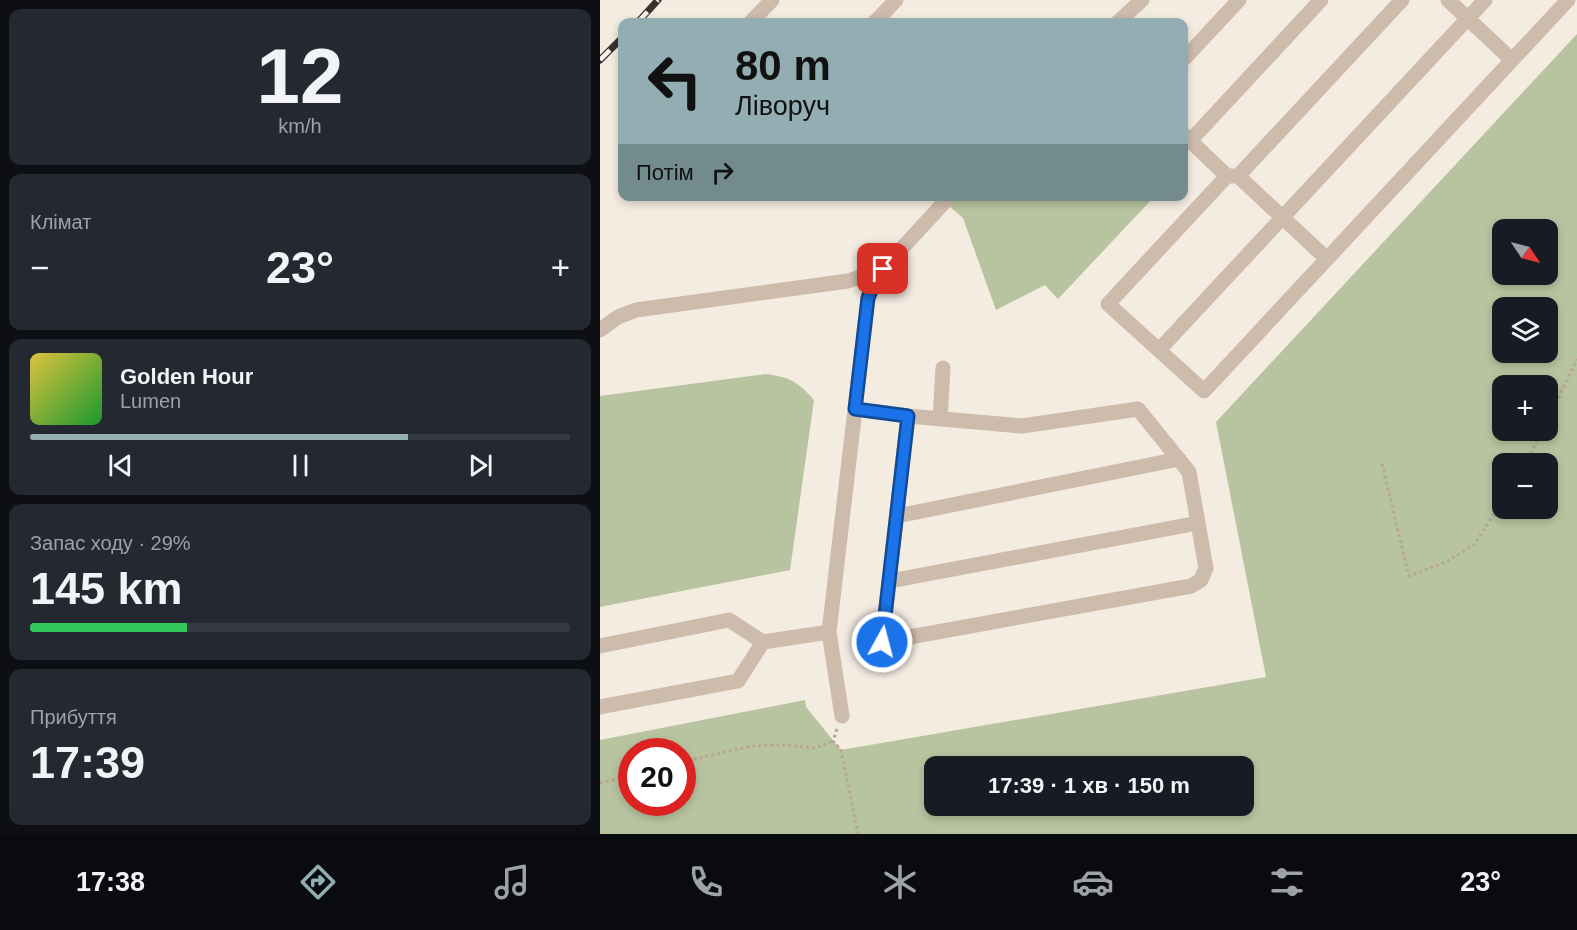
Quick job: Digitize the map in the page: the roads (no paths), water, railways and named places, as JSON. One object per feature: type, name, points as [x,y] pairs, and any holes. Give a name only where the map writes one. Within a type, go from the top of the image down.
[{"type":"lane","points":[[756,18],[772,0]]},
{"type":"lane","points":[[1122,18],[1142,0]]},
{"type":"lane","points":[[1188,55],[1239,0]]},
{"type":"lane","points":[[1188,137],[1321,0]]},
{"type":"lane","points":[[1402,0],[1108,303],[1204,391],[1568,0]]},
{"type":"lane","points":[[1448,0],[1512,60]]},
{"type":"lane","points":[[1159,350],[1485,0]]},
{"type":"lane","points":[[878,18],[893,1]]},
{"type":"lane","points":[[1188,139],[1282,217],[1327,259]]},
{"type":"lane","points":[[842,716],[829,632],[868,298],[883,269],[945,201]]},
{"type":"lane","points":[[600,330],[618,317],[636,310],[848,281],[883,269]]},
{"type":"lane","points":[[940,419],[944,368]]},
{"type":"lane","points":[[855,409],[1022,426],[1138,409],[1189,472],[1206,568],[1201,580],[1191,586],[882,642],[908,416]]},
{"type":"lane","points":[[897,516],[1179,459]]},
{"type":"lane","points":[[890,581],[1198,523]]},
{"type":"lane","points":[[600,646],[729,620],[763,642],[829,632]]},
{"type":"lane","points":[[600,707],[738,681],[763,642]]},
{"type":"railway","points":[[642,18],[658,0]]},
{"type":"railway","points":[[600,60],[618,42]]}]
